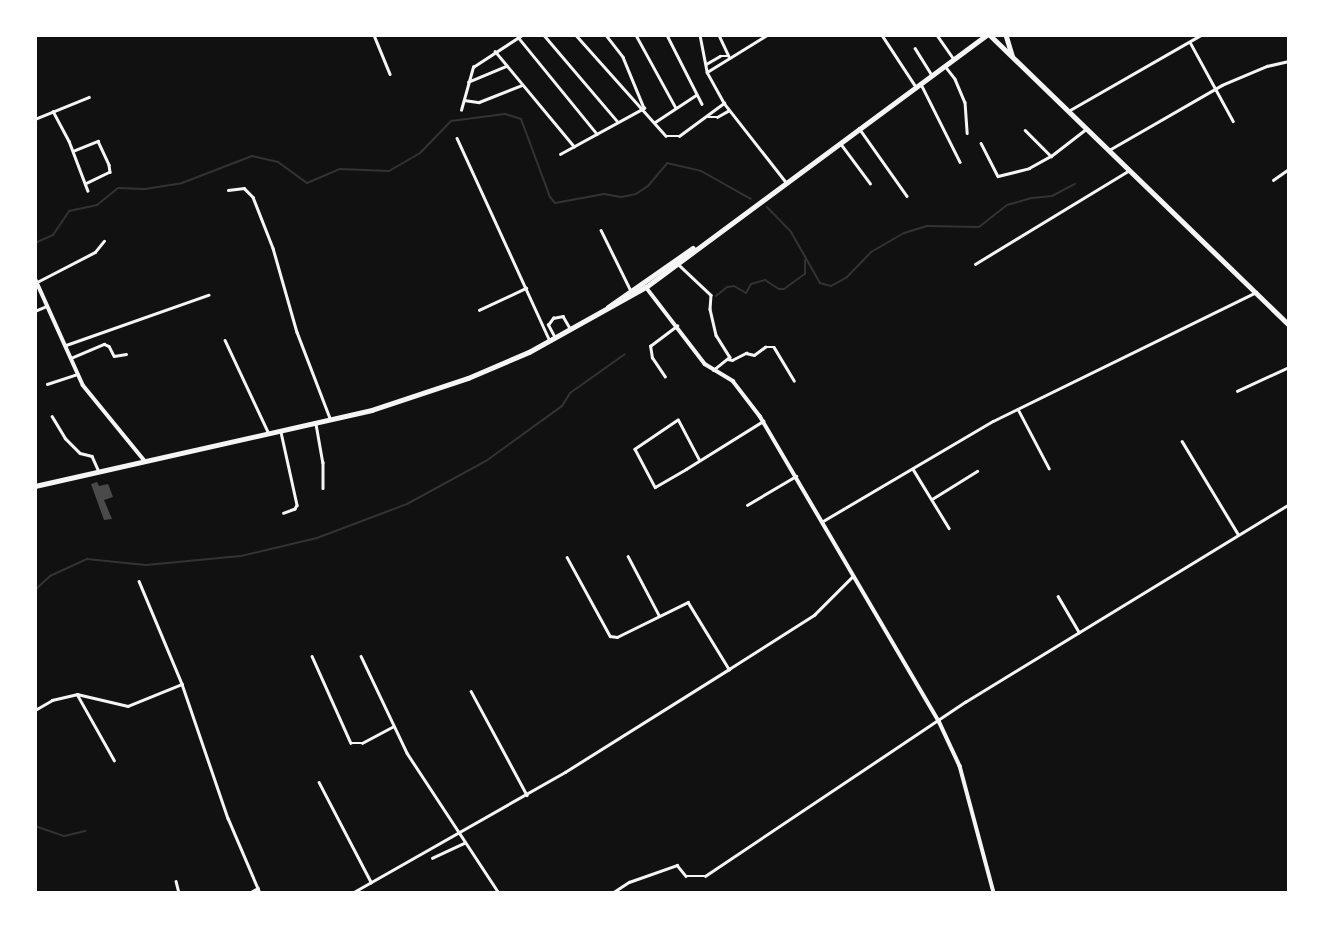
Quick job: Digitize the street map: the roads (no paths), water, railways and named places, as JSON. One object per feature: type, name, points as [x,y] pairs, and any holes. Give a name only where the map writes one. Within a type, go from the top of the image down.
[{"type":"main road","points":[[599,314],[710,237],[988,35],[1289,325]]},
{"type":"main road","points":[[1006,35],[1014,59]]},
{"type":"main road","points":[[35,486],[331,421],[468,378],[553,340],[646,287],[710,237]]},
{"type":"street","points":[[374,35],[390,74]]},
{"type":"street","points":[[544,35],[618,122]]},
{"type":"street","points":[[576,35],[621,88],[644,108]]},
{"type":"street","points":[[606,35],[623,57],[644,108],[666,136],[675,138],[724,103]]},
{"type":"street","points":[[636,35],[676,108]]},
{"type":"street","points":[[667,35],[702,104]]},
{"type":"street","points":[[700,35],[707,72],[724,103],[786,182]]},
{"type":"street","points":[[719,35],[729,56]]},
{"type":"street","points":[[707,72],[767,35]]},
{"type":"street","points":[[882,35],[918,85],[960,162]]},
{"type":"street","points":[[937,35],[953,60]]},
{"type":"street","points":[[1067,111],[1201,35]]},
{"type":"street","points":[[461,110],[468,82],[477,62],[520,36],[597,134]]},
{"type":"street","points":[[1190,42],[1233,121]]},
{"type":"street","points":[[915,48],[932,75]]},
{"type":"street","points":[[495,51],[574,146]]},
{"type":"street","points":[[706,64],[720,56],[729,56]]},
{"type":"street","points":[[1109,150],[1245,74],[1289,61]]},
{"type":"street","points":[[468,82],[506,66]]},
{"type":"street","points":[[945,66],[956,79],[965,102],[967,133]]},
{"type":"street","points":[[464,100],[479,102],[522,85]]},
{"type":"street","points":[[654,122],[696,95]]},
{"type":"street","points":[[35,118],[89,97]]},
{"type":"street","points":[[560,154],[644,108]]},
{"type":"street","points":[[708,117],[717,117],[729,110]]},
{"type":"street","points":[[53,111],[73,151],[88,191]]},
{"type":"street","points":[[859,128],[906,196]]},
{"type":"street","points":[[981,143],[998,176],[1029,168],[1051,156],[1086,129]]},
{"type":"street","points":[[1025,130],[1051,156]]},
{"type":"street","points":[[457,138],[553,340]]},
{"type":"street","points":[[73,151],[98,141],[109,165],[110,172],[87,183]]},
{"type":"street","points":[[839,142],[870,183]]},
{"type":"street","points":[[1273,180],[1289,169]]},
{"type":"street","points":[[975,264],[1130,170]]},
{"type":"street","points":[[228,190],[244,188],[253,197],[273,248],[297,332],[331,421]]},
{"type":"street","points":[[601,230],[631,291]]},
{"type":"street","points":[[104,242],[95,252],[36,280],[77,374],[91,396],[145,461]]},
{"type":"street","points":[[678,264],[711,295],[710,309],[716,335],[730,357],[728,359]]},
{"type":"street","points":[[646,287],[696,353],[713,370],[733,381],[763,421],[939,721],[960,766],[994,893]]},
{"type":"street","points":[[479,310],[526,288]]},
{"type":"street","points":[[822,522],[1018,409],[1256,292]]},
{"type":"street","points":[[65,345],[208,295]]},
{"type":"street","points":[[35,311],[47,306]]},
{"type":"street","points":[[553,340],[548,325],[553,318],[563,316],[571,330]]},
{"type":"street","points":[[665,377],[652,358],[650,346],[677,326]]},
{"type":"street","points":[[225,340],[261,412],[268,435]]},
{"type":"street","points":[[71,358],[104,344],[109,346],[114,356],[126,354]]},
{"type":"street","points":[[713,370],[728,359],[746,353],[754,355],[765,347],[774,347],[794,380]]},
{"type":"street","points":[[1237,391],[1289,367]]},
{"type":"street","points":[[47,384],[77,374]]},
{"type":"street","points":[[1018,409],[1049,468]]},
{"type":"street","points":[[52,416],[68,443],[80,453],[92,456],[99,472]]},
{"type":"street","points":[[699,460],[678,420],[635,449],[656,487],[763,421]]},
{"type":"street","points":[[316,424],[323,462],[323,488]]},
{"type":"street","points":[[281,432],[297,505],[295,509],[284,513]]},
{"type":"street","points":[[1182,441],[1238,534]]},
{"type":"street","points":[[912,468],[949,528]]},
{"type":"street","points":[[932,499],[977,471]]},
{"type":"street","points":[[747,505],[796,476]]},
{"type":"street","points":[[612,893],[629,882],[677,864],[686,876],[705,876],[939,721],[1289,503]]},
{"type":"street","points":[[628,556],[659,615]]},
{"type":"street","points":[[567,557],[610,636],[617,637],[688,602],[729,669]]},
{"type":"street","points":[[352,893],[439,841],[458,835],[527,795],[729,669],[814,615],[853,576]]},
{"type":"street","points":[[139,581],[181,684],[224,807],[259,891],[249,893]]},
{"type":"street","points":[[1059,596],[1079,632]]},
{"type":"street","points":[[312,656],[351,743],[362,743],[392,727]]},
{"type":"street","points":[[361,656],[392,727],[458,835],[499,893]]},
{"type":"street","points":[[35,710],[52,700],[77,694],[128,706],[181,684]]},
{"type":"street","points":[[471,691],[527,795]]},
{"type":"street","points":[[77,694],[114,760]]},
{"type":"street","points":[[319,782],[371,882]]},
{"type":"street","points":[[432,858],[464,842]]},
{"type":"street","points":[[176,881],[179,893]]},
{"type":"waterway","points":[[35,243],[53,235],[69,211],[97,205],[118,188],[145,189],[182,183],[252,156],[278,162],[307,183],[340,169],[389,171],[420,153],[451,121],[505,114],[521,119],[550,197],[555,203],[604,194],[621,197],[636,194],[648,186],[667,163],[701,171],[751,199]]},
{"type":"waterway","points":[[767,207],[791,232],[820,283],[831,286],[847,277],[871,252],[904,233],[927,226],[979,227],[1007,205],[1052,196],[1075,184]]},
{"type":"waterway","points":[[716,296],[727,287],[734,286],[746,293],[751,284],[765,280],[779,289],[784,289],[805,274],[805,260]]},
{"type":"waterway","points":[[35,590],[50,576],[87,559],[146,565],[241,556],[317,538],[407,504],[486,461],[562,406],[570,393],[625,354]]},
{"type":"waterway","points":[[35,826],[64,836],[85,831]]}]
